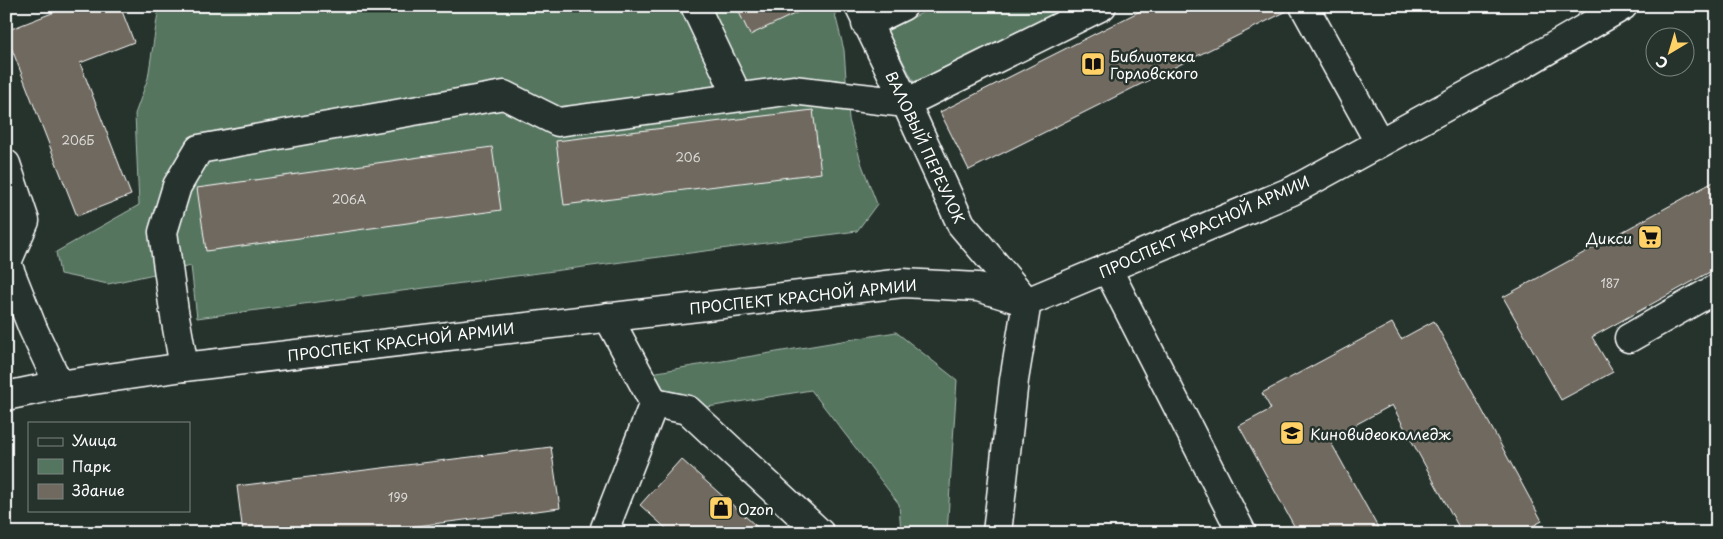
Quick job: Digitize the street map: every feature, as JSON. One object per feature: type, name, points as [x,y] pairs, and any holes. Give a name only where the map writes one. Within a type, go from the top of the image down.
[{"type":"main road","points":[[695,6],[738,97]]},
{"type":"main road","points":[[862,15],[903,6]]},
{"type":"main road","points":[[184,367],[163,232],[177,186],[199,148],[504,95],[558,122],[793,90],[906,103],[1102,6]]},
{"type":"main road","points":[[1304,6],[1379,142]]},
{"type":"main road","name":"ПРОСПЕКТ КРАСНОЙ АРМИИ","points":[[6,396],[184,367],[903,283],[978,287],[1027,302],[1292,191],[1522,65],[1623,6]]},
{"type":"main road","name":"ВАЛОВЫЙ ПЕРЕУЛОК","points":[[862,15],[906,103],[961,224],[1027,302]]},
{"type":"main road","points":[[6,164],[25,222],[7,262],[33,329],[59,386]]},
{"type":"main road","points":[[1107,268],[1242,533]]},
{"type":"main road","points":[[1629,338],[1717,288]]},
{"type":"main road","points":[[997,533],[1014,380],[1027,302]]},
{"type":"main road","points":[[608,317],[654,403],[605,528],[611,533]]},
{"type":"main road","points":[[654,403],[688,410],[820,533]]},
{"type":"green space","points":[[159,6],[833,6],[844,50],[849,120],[862,165],[877,204],[857,231],[197,318],[191,266],[108,284],[60,274],[56,252],[139,205],[135,114],[148,78]]},
{"type":"green space","points":[[935,6],[1078,6],[916,86],[887,31]]},
{"type":"green space","points":[[896,332],[957,380],[947,533],[901,533],[899,504],[811,390],[659,415],[651,373]]},
{"type":"building","points":[[70,6],[120,6],[134,42],[80,63],[131,195],[77,216],[6,34],[6,31]]},
{"type":"building","points":[[736,6],[811,6],[750,35]]},
{"type":"building","points":[[1150,6],[1288,6],[1289,10],[969,170],[940,112]]},
{"type":"building","points":[[813,110],[821,173],[564,205],[556,141]]},
{"type":"building","points":[[492,147],[501,210],[206,251],[197,188]]},
{"type":"building","points":[[1717,180],[1717,268],[1592,337],[1613,372],[1561,400],[1503,297]]},
{"type":"building","name":"Киновидеоколледж","points":[[1434,321],[1542,521],[1520,533],[1462,533],[1392,405],[1329,439],[1381,533],[1298,533],[1239,426],[1271,409],[1262,393],[1392,323],[1401,339]]},
{"type":"building","points":[[551,447],[560,508],[361,533],[243,533],[237,486]]},
{"type":"building","points":[[681,459],[764,533],[671,533],[640,505]]},
{"type":"place","name":"Библиотека Горловского","points":[[1093,64]]},
{"type":"place","name":"Дикси","points":[[1650,237]]},
{"type":"place","name":"Киновидеоколледж","points":[[1292,433]]},
{"type":"place","name":"Ozon","points":[[721,508]]}]
